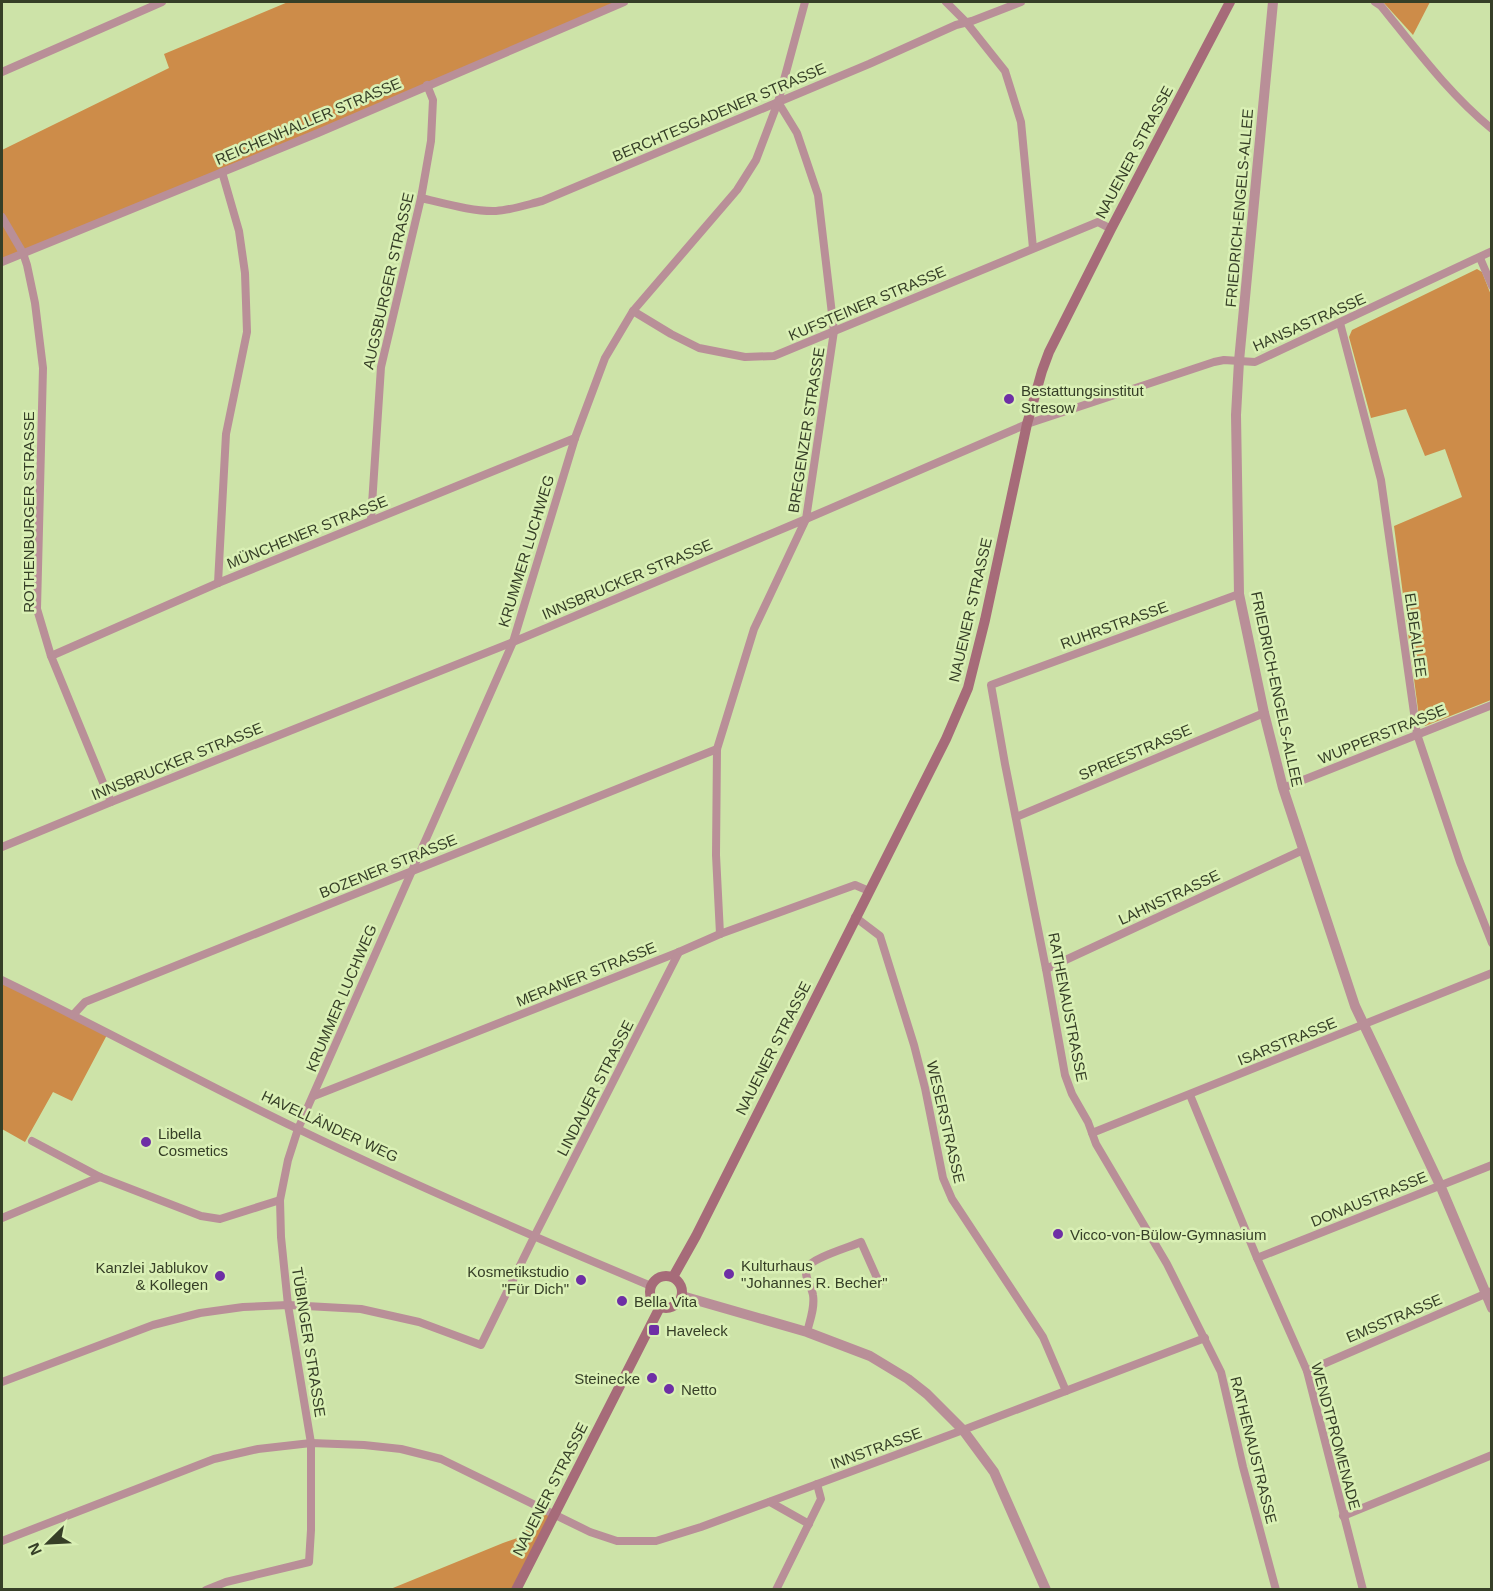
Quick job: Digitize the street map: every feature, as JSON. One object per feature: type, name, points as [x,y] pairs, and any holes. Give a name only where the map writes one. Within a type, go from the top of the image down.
[{"type":"main road","name":"NAUENER STRASSE","points":[[673,1277],[946,739],[968,688],[986,620],[1027,424],[1049,352],[1110,229],[1230,2]]},
{"type":"main road","points":[[663,1276],[673,1277],[681,1285],[682,1296],[675,1305],[660,1307],[652,1300],[651,1286],[654,1281],[663,1276]]},
{"type":"main road","name":"NAUENER STRASSE","points":[[516,1590],[660,1307]]},
{"type":"street","points":[[2,72],[145,5],[162,2]]},
{"type":"street","name":"REICHENHALLER STRASSE","points":[[2,262],[318,133],[624,2]]},
{"type":"street","name":"KRUMMER LUCHWEG","points":[[298,1129],[513,642],[575,438],[605,358],[633,311],[736,190],[756,160],[778,102],[805,2]]},
{"type":"street","points":[[946,2],[966,22],[1005,71],[1021,122],[1033,248]]},
{"type":"street","name":"BERCHTESGADENER STRASSE","points":[[421,198],[477,210],[494,211],[513,209],[542,201],[926,40],[956,25],[1021,2]]},
{"type":"street","name":"FRIEDRICH-ENGELS-ALLEE","points":[[1273,2],[1239,361],[1236,415],[1239,594],[1264,713],[1283,788],[1355,1006],[1489,1292],[1491,1308]]},
{"type":"street","points":[[1375,2],[1381,6],[1452,93],[1491,129]]},
{"type":"street","name":"AUGSBURGER STRASSE","points":[[371,520],[381,367],[421,198],[432,141],[433,100],[427,85]]},
{"type":"street","name":"BREGENZER STRASSE","points":[[720,934],[716,855],[717,749],[754,629],[806,519],[834,331],[818,195],[797,133],[778,102]]},
{"type":"street","points":[[218,583],[226,434],[248,332],[245,273],[239,231],[222,172]]},
{"type":"street","name":"ROTHENBURGER STRASSE","points":[[2,217],[23,253],[27,265],[35,303],[43,368],[37,609],[51,656],[111,802]]},
{"type":"street","name":"KUFSTEINER STRASSE","points":[[633,311],[699,348],[745,357],[774,356],[1098,222],[1110,229]]},
{"type":"street","name":"HANSASTRASSE","points":[[1027,424],[1214,362],[1224,360],[1255,362],[1491,251]]},
{"type":"street","points":[[1480,258],[1491,286]]},
{"type":"street","name":"ELBEALLEE","points":[[1340,323],[1381,480],[1417,735],[1491,943]]},
{"type":"street","name":"INNSBRUCKER STRASSE","points":[[2,847],[513,642],[1027,424]]},
{"type":"street","name":"MÜNCHENER STRASSE","points":[[51,656],[218,583],[575,438]]},
{"type":"street","name":"RUHRSTRASSE","points":[[999,682],[1239,594]]},
{"type":"street","name":"RATHENAUSTRASSE","points":[[999,682],[991,686],[1065,1075],[1096,1144],[1167,1264],[1221,1372],[1243,1467],[1276,1590]]},
{"type":"street","name":"WUPPERSTRASSE","points":[[1283,788],[1491,705]]},
{"type":"street","name":"SPREESTRASSE","points":[[1016,817],[1264,713]]},
{"type":"street","name":"BOZENER STRASSE","points":[[73,1015],[85,1002],[717,749]]},
{"type":"street","name":"LAHNSTRASSE","points":[[1046,969],[1303,849]]},
{"type":"street","name":"MERANER STRASSE","points":[[314,1096],[720,934],[855,885],[868,891]]},
{"type":"street","name":"WESERSTRASSE","points":[[855,917],[880,936],[914,1045],[925,1088],[942,1178],[952,1199],[1043,1337],[1066,1391]]},
{"type":"street","name":"LINDAUER STRASSE","points":[[288,1305],[361,1309],[420,1322],[481,1345],[679,951]]},
{"type":"street","name":"ISARSTRASSE","points":[[1092,1133],[1491,973]]},
{"type":"street","name":"HAVELLÄNDER WEG","points":[[2,980],[298,1129],[534,1237],[651,1286]]},
{"type":"street","name":"WENDTPROMENADE","points":[[1190,1095],[1257,1258],[1307,1371],[1363,1590]]},
{"type":"street","name":"TÜBINGER STRASSE","points":[[207,1590],[226,1582],[309,1562],[311,1443],[288,1305],[280,1237],[280,1200],[288,1160],[298,1129]]},
{"type":"street","points":[[32,1141],[100,1177],[201,1216],[220,1219],[280,1200]]},
{"type":"street","name":"DONAUSTRASSE","points":[[1257,1258],[1491,1164]]},
{"type":"street","points":[[2,1218],[100,1177]]},
{"type":"street","points":[[807,1332],[813,1310],[813,1294],[806,1274],[809,1265],[821,1257],[861,1242],[877,1278],[881,1281]]},
{"type":"street","name":"EMSSTRASSE","points":[[1307,1371],[1489,1292]]},
{"type":"street","points":[[682,1296],[807,1332],[870,1356],[908,1379],[927,1394],[963,1430],[994,1472],[1047,1590]]},
{"type":"street","points":[[2,1382],[153,1325],[200,1313],[243,1307],[288,1305]]},
{"type":"street","name":"INNSTRASSE","points":[[2,1541],[214,1460],[258,1449],[311,1443],[401,1449],[441,1459],[590,1532],[617,1541],[656,1541],[770,1502],[1205,1338]]},
{"type":"street","points":[[1343,1516],[1491,1455]]},
{"type":"street","points":[[776,1590],[821,1499],[817,1484]]},
{"type":"street","points":[[770,1502],[809,1524]]},
{"type":"shaded area","points":[[288,2],[618,2],[2,264],[2,150],[169,68],[164,54]]},
{"type":"shaded area","points":[[1383,2],[1430,2],[1413,35]]},
{"type":"shaded area","points":[[1477,269],[1482,272],[1491,295],[1491,700],[1425,726],[1419,717],[1394,526],[1462,497],[1445,449],[1425,456],[1406,409],[1371,418],[1349,337],[1352,330]]},
{"type":"shaded area","points":[[2,980],[108,1033],[72,1101],[53,1092],[25,1142],[2,1129]]},
{"type":"shaded area","points":[[538,1508],[554,1516],[516,1589],[388,1590],[523,1536]]},
{"type":"place","name":"Bestattungsinstitut Stresow","points":[[1009,399]]},
{"type":"place","name":"Libella Cosmetics","points":[[146,1142]]},
{"type":"place","name":"Vicco-von-Bülow-Gymnasium","points":[[1058,1234]]},
{"type":"place","name":"Kulturhaus \"Johannes R. Becher\"","points":[[729,1274]]},
{"type":"place","name":"Kanzlei Jablukov & Kollegen","points":[[220,1276]]},
{"type":"place","name":"Kosmetikstudio \"Für Dich\"","points":[[581,1280]]},
{"type":"place","name":"Bella Vita","points":[[622,1301]]},
{"type":"place","name":"Haveleck","points":[[654,1330]]},
{"type":"place","name":"Steinecke","points":[[652,1378]]},
{"type":"place","name":"Netto","points":[[669,1389]]}]
